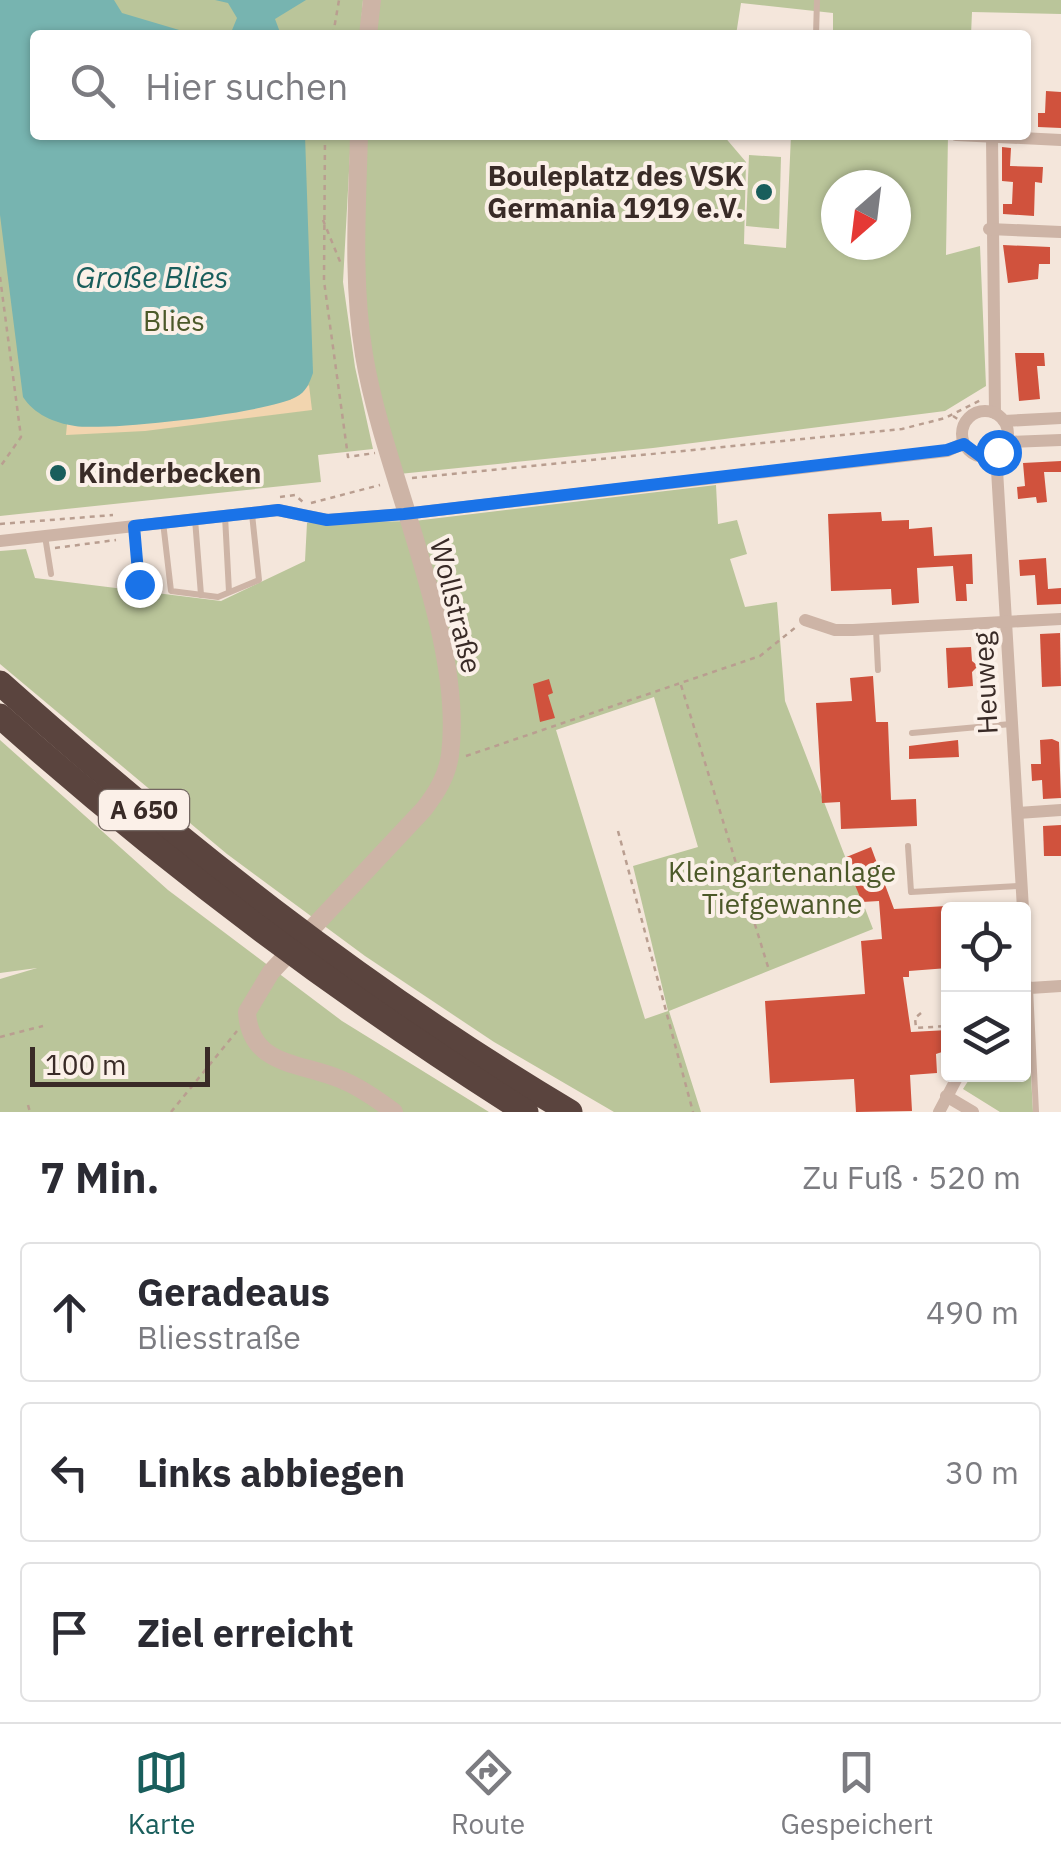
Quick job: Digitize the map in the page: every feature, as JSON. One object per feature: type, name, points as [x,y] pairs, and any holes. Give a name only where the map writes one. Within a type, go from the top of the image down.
[{"type":"highway","name":"A 650","points":[[0,683],[297,945],[412,1040],[526,1112]]},
{"type":"highway","name":"A 650","points":[[0,716],[126,825],[297,945],[570,1112]]},
{"type":"street","points":[[369,30],[372,0]]},
{"type":"street","points":[[1031,139],[1061,140]]},
{"type":"street","name":"Wollstraße","points":[[248,1027],[247,1012],[253,995],[424,809],[437,792],[450,756],[443,651],[386,451],[363,352],[356,280],[358,140]]},
{"type":"street","points":[[992,140],[989,229],[1001,448]]},
{"type":"street","points":[[989,229],[1061,232]]},
{"type":"street","points":[[964,444],[964,423],[975,413],[998,411],[1061,418]]},
{"type":"street","points":[[964,444],[980,456],[1001,448],[1061,440]]},
{"type":"street","points":[[0,541],[278,510],[327,520],[404,514],[947,450],[964,444]]},
{"type":"street","name":"Heuweg","points":[[1001,448],[1006,622],[1023,902]]},
{"type":"street","points":[[805,620],[836,630],[1061,618]]},
{"type":"street","points":[[1018,813],[1061,810]]},
{"type":"street","points":[[1031,986],[1061,986]]},
{"type":"street","points":[[248,1027],[253,1040],[272,1058],[344,1080],[394,1112]]},
{"type":"street","points":[[939,1112],[954,1082]]},
{"type":"street","points":[[946,1096],[974,1112]]},
{"type":"lane","points":[[816,30],[817,0]]},
{"type":"lane","points":[[164,522],[171,591],[201,595],[229,592],[260,580],[252,513]]},
{"type":"lane","points":[[224,516],[229,592]]},
{"type":"lane","points":[[195,519],[201,595]]},
{"type":"lane","points":[[134,526],[139,584]]},
{"type":"lane","points":[[46,536],[51,574]]},
{"type":"lane","points":[[876,629],[878,670]]},
{"type":"lane","points":[[912,733],[1012,724]]},
{"type":"lane","points":[[908,846],[911,892],[1022,886]]},
{"type":"lane","points":[[1027,992],[1036,1112]]},
{"type":"path","points":[[334,30],[340,0]]},
{"type":"path","points":[[325,140],[324,281],[348,458],[386,451]]},
{"type":"path","points":[[322,218],[346,280],[356,280]]},
{"type":"path","points":[[0,277],[22,437],[0,466]]},
{"type":"path","points":[[394,480],[902,428],[951,414],[973,402],[998,411]]},
{"type":"path","points":[[951,414],[964,423]]},
{"type":"path","points":[[276,497],[295,495],[305,504]]},
{"type":"path","points":[[0,524],[116,515]]},
{"type":"path","points":[[450,756],[463,757],[760,656],[805,620]]},
{"type":"path","points":[[681,684],[769,970]]},
{"type":"path","points":[[618,831],[693,1112]]},
{"type":"path","points":[[921,1013],[915,1018],[916,1028],[941,1026]]},
{"type":"path","points":[[0,1038],[43,1026]]},
{"type":"path","points":[[171,1112],[234,1031],[248,1027]]},
{"type":"path","points":[[28,1104],[30,1112]]},
{"type":"green space","name":"Große Blies","points":[[0,0],[363,0],[360,30],[30,30],[30,140],[351,140],[343,282],[355,367],[373,449],[318,455],[321,482],[0,516]]},
{"type":"green space","points":[[377,0],[1061,0],[1061,14],[972,12],[971,30],[833,30],[833,13],[741,3],[737,30],[374,30]]},
{"type":"green space","points":[[364,140],[727,140],[746,162],[744,244],[786,248],[791,140],[948,140],[946,255],[980,246],[986,386],[945,411],[653,448],[399,474],[378,394],[360,281]]},
{"type":"green space","name":"Bouleplatz des VSK Germania 1919 e.V.","points":[[749,155],[781,157],[779,229],[746,226]]},
{"type":"green space","name":"Kleingartenanlage Tiefgewanne","points":[[716,485],[718,524],[737,520],[747,554],[730,559],[745,607],[777,602],[785,701],[873,929],[669,1011],[701,1112],[614,1112],[494,1042],[365,956],[227,854],[0,664],[0,551],[26,549],[35,578],[221,601],[305,561],[307,523],[414,521]],"holes":[[[654,697],[698,847],[633,866],[668,1011],[645,1019],[556,730]]]},
{"type":"green space","points":[[0,740],[168,890],[342,1021],[489,1112],[0,1112],[0,979],[37,968],[0,973]]},
{"type":"green space","points":[[1031,1075],[1033,1112],[1000,1112],[963,1089],[968,1082],[1031,1082]]},
{"type":"sand","points":[[309,385],[312,410],[145,431],[66,435],[67,424],[114,426],[290,400]]},
{"type":"water","name":"Große Blies","points":[[0,0],[114,0],[122,13],[179,30],[30,30],[30,140],[305,140],[313,373],[307,387],[280,403],[152,423],[75,426],[39,413],[23,397],[0,215]]},
{"type":"water","points":[[215,0],[306,0],[275,19],[279,30],[232,30],[237,18],[228,3]]},
{"type":"building","points":[[1046,91],[1061,92],[1061,128],[1038,127],[1038,113],[1045,113]]},
{"type":"building","points":[[1002,147],[1011,148],[1010,166],[1043,167],[1042,183],[1035,182],[1034,216],[1003,214],[1003,204],[1012,204],[1013,182],[1002,181]]},
{"type":"building","points":[[1003,245],[1050,247],[1050,264],[1039,264],[1038,279],[1008,283]]},
{"type":"building","points":[[1015,353],[1044,353],[1045,366],[1037,366],[1040,399],[1019,401]]},
{"type":"building","points":[[1061,461],[1061,472],[1044,472],[1047,502],[1037,503],[1036,497],[1018,499],[1017,487],[1025,486],[1023,463]]},
{"type":"building","points":[[881,512],[882,521],[909,520],[909,529],[932,527],[934,556],[972,554],[973,584],[966,584],[967,601],[956,601],[953,566],[917,568],[919,603],[892,605],[891,589],[831,591],[828,514]]},
{"type":"building","points":[[1046,558],[1048,589],[1061,588],[1061,604],[1037,605],[1035,575],[1020,576],[1019,560]]},
{"type":"building","points":[[1060,633],[1061,686],[1042,687],[1040,634]]},
{"type":"building","points":[[971,647],[972,661],[978,666],[972,672],[973,686],[948,688],[946,648]]},
{"type":"building","points":[[873,676],[876,722],[888,722],[891,800],[916,799],[917,826],[841,829],[840,802],[822,803],[816,703],[852,701],[850,678]]},
{"type":"building","points":[[549,679],[553,693],[548,695],[555,718],[540,722],[533,684]]},
{"type":"building","points":[[958,740],[959,757],[909,759],[909,746]]},
{"type":"building","points":[[1040,740],[1059,742],[1061,798],[1043,799],[1042,780],[1032,781],[1031,764],[1041,764]]},
{"type":"building","points":[[1061,825],[1061,856],[1044,856],[1043,826]]},
{"type":"building","points":[[871,847],[894,909],[941,906],[941,969],[909,971],[909,977],[903,977],[911,1032],[941,1030],[937,1073],[910,1075],[912,1111],[856,1112],[854,1079],[770,1083],[765,1001],[865,994],[861,941],[882,939],[879,901],[862,902],[844,858]]},
{"type":"place","name":"Bouleplatz des VSK Germania 1919 e.V.","points":[[764,192]]},
{"type":"place","name":"Kinderbecken","points":[[58,473]]},
{"type":"route","points":[[139,584],[134,526],[278,510],[327,520],[404,514],[947,450],[964,444],[980,456],[998,452]]},
{"type":"park label","name":"Blies","points":[[174,321]]}]
